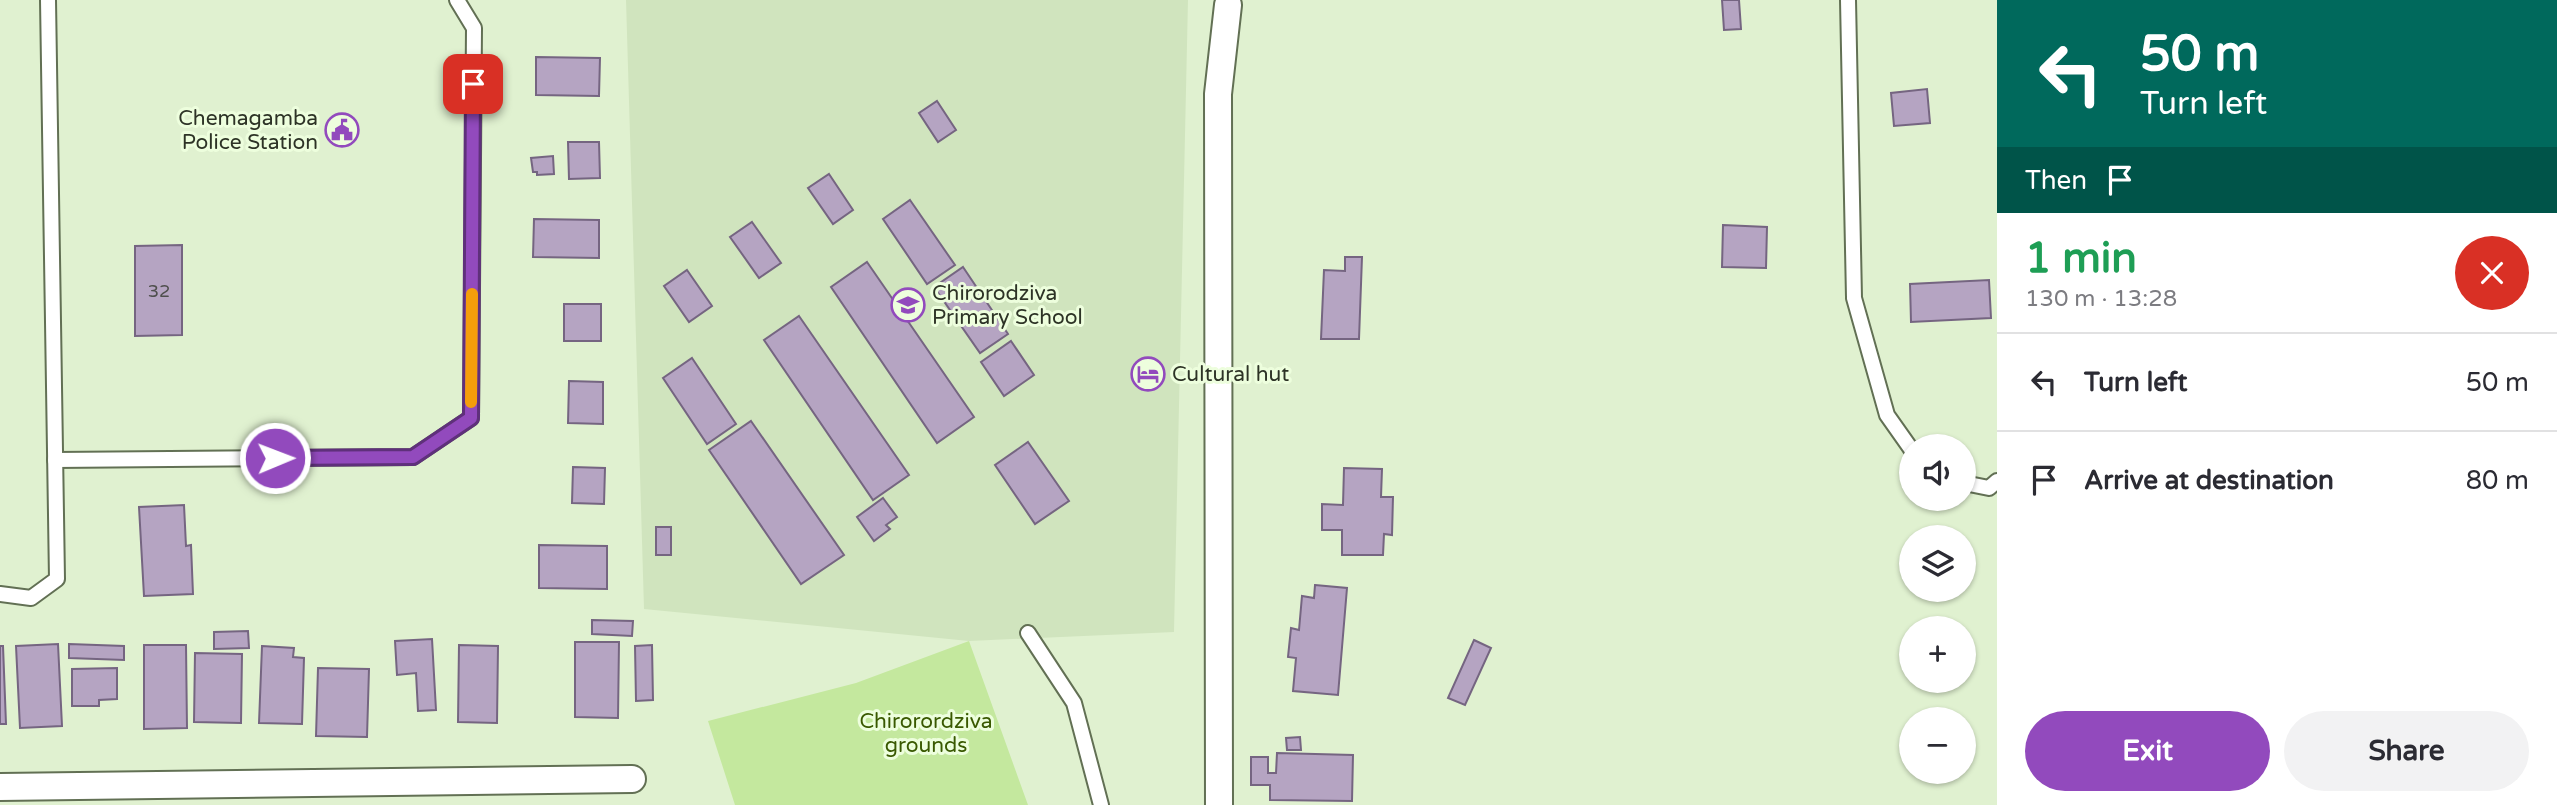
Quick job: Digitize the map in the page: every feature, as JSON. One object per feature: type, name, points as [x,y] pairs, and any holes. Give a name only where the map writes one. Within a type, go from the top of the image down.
[{"type":"street","points":[[1219,805],[1218,94],[1228,5]]},
{"type":"street","points":[[0,787],[632,779]]},
{"type":"lane","points":[[0,594],[31,598],[57,579],[48,0]]},
{"type":"lane","points":[[55,460],[413,457],[471,418],[474,28],[457,0]]},
{"type":"lane","points":[[1848,0],[1854,298],[1887,415],[1900,434]]},
{"type":"lane","points":[[1976,486],[1989,488],[1997,481]]},
{"type":"lane","points":[[1028,633],[1074,703],[1101,805]]},
{"type":"shaded area","name":"Chirorodziva Primary School","points":[[626,0],[1188,0],[1174,632],[969,641],[644,609]]},
{"type":"green space","name":"Chirorordziva grounds","points":[[969,641],[1028,805],[735,805],[708,721],[856,683]]},
{"type":"building","points":[[1722,0],[1739,0],[1741,29],[1724,30]]},
{"type":"building","points":[[536,57],[600,58],[599,96],[536,95]]},
{"type":"building","points":[[1927,89],[1930,123],[1894,126],[1891,93]]},
{"type":"building","points":[[937,101],[956,130],[938,142],[919,113]]},
{"type":"building","points":[[568,142],[599,142],[600,178],[569,179]]},
{"type":"building","points":[[553,156],[554,174],[537,175],[537,172],[533,172],[531,158]]},
{"type":"building","points":[[829,174],[853,210],[833,224],[808,188]]},
{"type":"building","points":[[910,200],[955,265],[927,284],[883,219]]},
{"type":"building","points":[[534,219],[599,220],[599,258],[533,257]]},
{"type":"building","points":[[752,222],[781,263],[759,278],[730,237]]},
{"type":"building","points":[[1723,225],[1767,227],[1766,268],[1722,267]]},
{"type":"building","points":[[182,245],[182,335],[135,336],[135,246]]},
{"type":"building","points":[[1345,257],[1362,257],[1359,339],[1321,339],[1324,270],[1345,271]]},
{"type":"building","points":[[867,262],[974,417],[937,443],[831,287]]},
{"type":"building","points":[[963,267],[1008,334],[980,353],[934,287]]},
{"type":"building","points":[[687,270],[712,306],[689,322],[664,286]]},
{"type":"building","points":[[1989,280],[1991,318],[1911,322],[1910,284]]},
{"type":"building","points":[[564,304],[601,304],[601,341],[564,341]]},
{"type":"building","points":[[799,316],[909,475],[873,500],[764,340]]},
{"type":"building","points":[[1011,341],[1034,375],[1004,396],[981,362]]},
{"type":"building","points":[[692,358],[736,424],[707,444],[663,378]]},
{"type":"building","points":[[569,381],[603,382],[603,424],[568,423]]},
{"type":"building","points":[[751,421],[844,555],[801,584],[709,450]]},
{"type":"building","points":[[1028,442],[1069,501],[1035,524],[995,465]]},
{"type":"building","points":[[573,467],[605,468],[604,504],[572,503]]},
{"type":"building","points":[[1344,468],[1382,469],[1381,497],[1393,497],[1392,535],[1384,534],[1383,555],[1342,555],[1342,530],[1322,530],[1322,504],[1343,505]]},
{"type":"building","points":[[883,498],[897,517],[886,525],[890,529],[874,541],[857,517]]},
{"type":"building","points":[[184,505],[186,546],[191,545],[193,594],[144,596],[139,507]]},
{"type":"building","points":[[656,527],[671,527],[671,555],[656,555]]},
{"type":"building","points":[[539,545],[607,546],[607,589],[539,588]]},
{"type":"building","points":[[1315,585],[1347,588],[1338,695],[1293,691],[1296,658],[1288,657],[1291,628],[1299,630],[1302,596],[1314,598]]},
{"type":"building","points":[[592,620],[633,621],[632,636],[592,634]]},
{"type":"building","points":[[248,631],[249,648],[214,649],[214,632]]},
{"type":"building","points":[[432,639],[436,710],[418,711],[416,673],[397,675],[395,641]]},
{"type":"building","points":[[1474,640],[1491,648],[1465,705],[1448,698]]},
{"type":"building","points":[[575,642],[619,642],[618,718],[575,717]]},
{"type":"building","points":[[58,644],[62,726],[20,728],[16,646]]},
{"type":"building","points":[[69,644],[124,646],[124,660],[69,658]]},
{"type":"building","points":[[144,645],[186,645],[187,728],[144,729]]},
{"type":"building","points":[[459,645],[498,646],[497,723],[458,722]]},
{"type":"building","points":[[652,645],[653,700],[636,701],[635,646]]},
{"type":"building","points":[[0,646],[3,646],[6,724],[0,724]]},
{"type":"building","points":[[262,646],[294,648],[293,657],[304,658],[302,724],[259,723]]},
{"type":"building","points":[[195,653],[242,654],[241,723],[194,722]]},
{"type":"building","points":[[117,668],[117,699],[99,700],[99,706],[72,706],[72,669]]},
{"type":"building","points":[[318,668],[369,669],[367,737],[316,736]]},
{"type":"building","points":[[1300,737],[1301,750],[1287,750],[1286,738]]},
{"type":"building","points":[[1277,753],[1353,755],[1352,801],[1270,800],[1270,785],[1251,785],[1251,757],[1268,757],[1268,773],[1276,773]]},
{"type":"slow traffic","points":[[471,402],[472,294]]},
{"type":"place","name":"Chemagamba Police Station","points":[[342,130]]},
{"type":"place","name":"Chirorodziva Primary School","points":[[908,305]]},
{"type":"place","name":"Cultural hut","points":[[1148,374]]},
{"type":"route","points":[[275,458],[413,457],[471,418],[473,84]]}]
